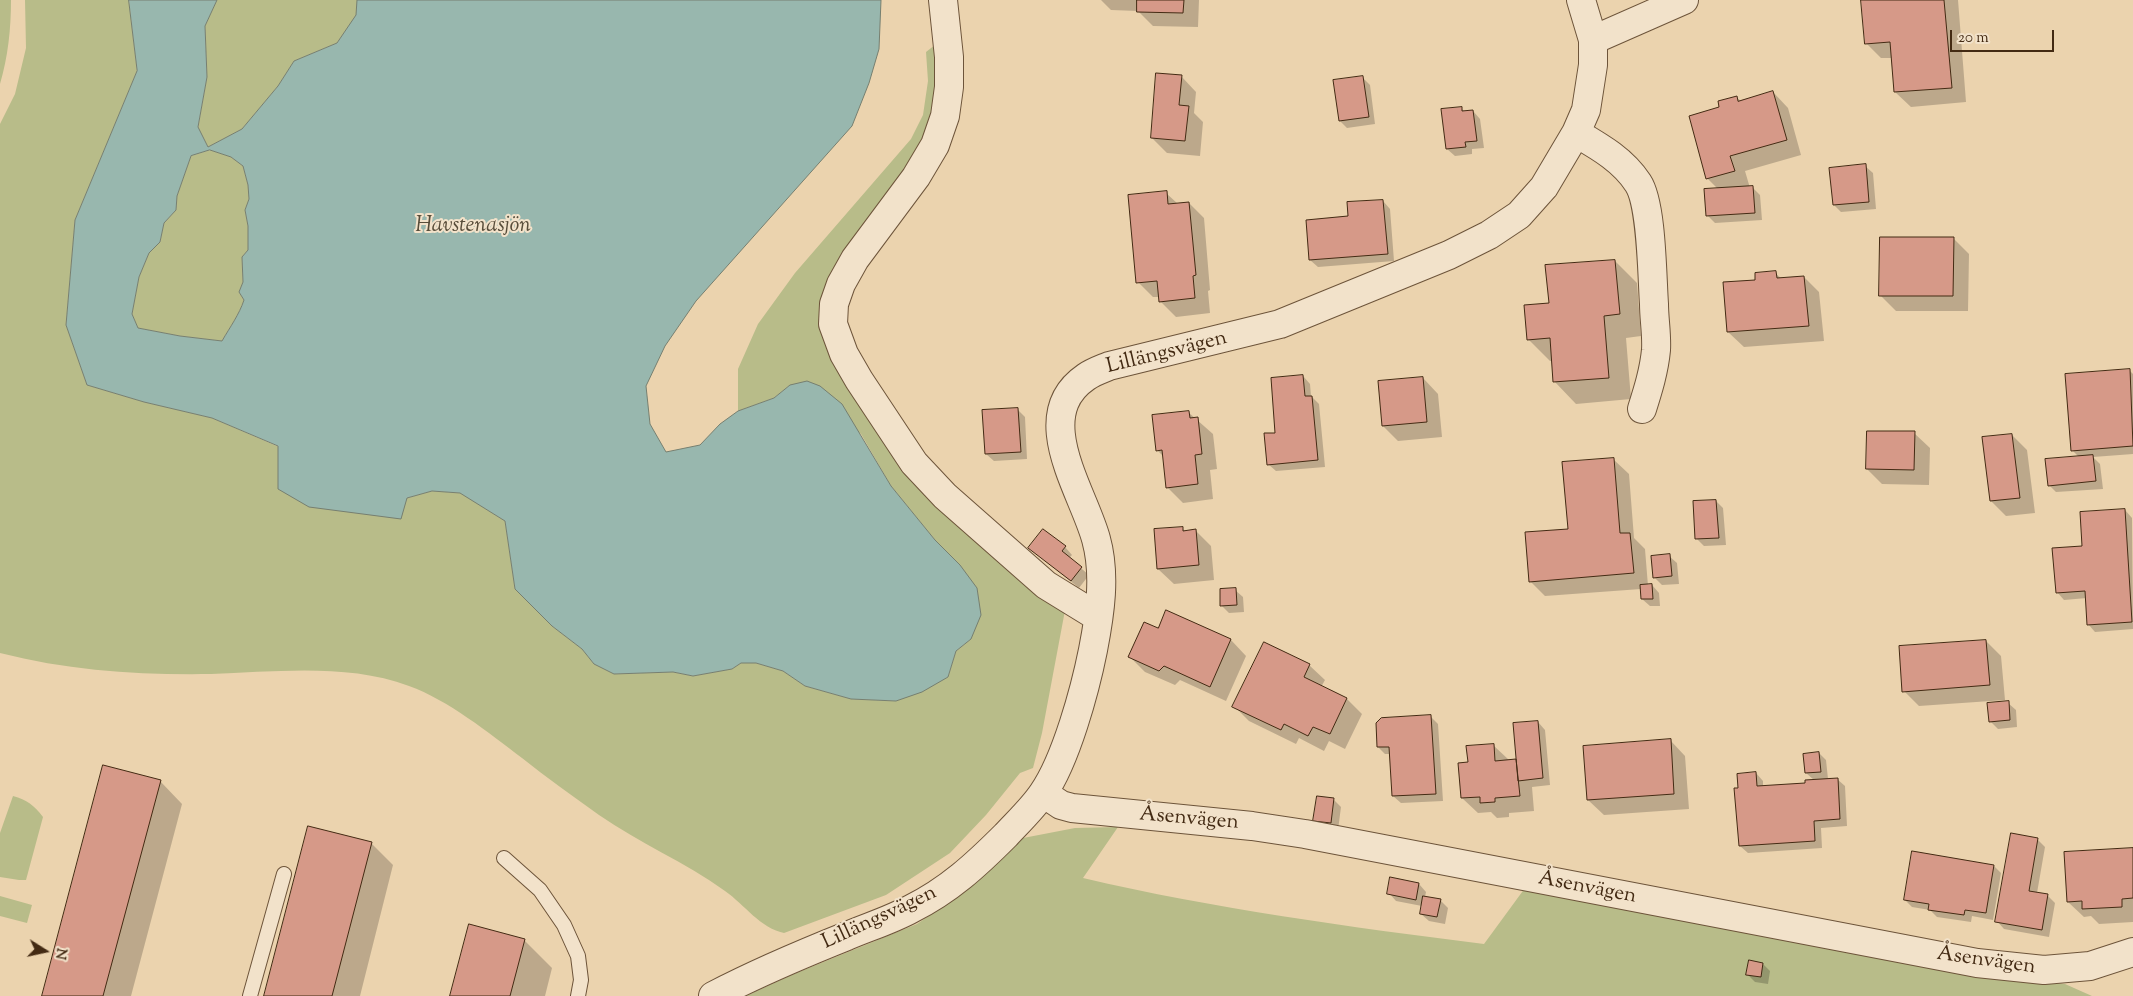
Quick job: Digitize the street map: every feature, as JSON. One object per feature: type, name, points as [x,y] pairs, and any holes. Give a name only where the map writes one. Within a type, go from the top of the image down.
[{"type":"street","points":[[943,0],[949,57],[949,86],[945,116],[937,138],[916,177],[872,235],[845,275],[834,304],[833,324],[844,354],[859,380],[914,463],[945,496],[1046,584],[1098,617]]},
{"type":"street","name":"Lillängsvägen","points":[[714,996],[783,962],[911,910],[952,886],[1010,830],[1043,793],[1065,746],[1082,693],[1098,617],[1101,563],[1096,540],[1066,462],[1060,434],[1062,410],[1071,390],[1086,376],[1110,366],[1280,324],[1450,255],[1489,235],[1519,215],[1544,187],[1576,133],[1586,110],[1590,86],[1593,40],[1581,0]]},
{"type":"street","points":[[1593,40],[1684,0]]},
{"type":"street","points":[[1576,133],[1606,150],[1625,166],[1640,185],[1645,203],[1651,242],[1656,349],[1652,378],[1642,409]]},
{"type":"street","name":"Åsenvägen","points":[[1043,793],[1061,805],[1072,808],[1252,826],[1305,834],[1977,963],[2044,970],[2090,966],[2133,952]]},
{"type":"lane","points":[[504,858],[540,890],[564,925],[578,956],[581,980],[578,996]]},
{"type":"lane","points":[[250,996],[284,874]]},
{"type":"green space","points":[[0,0],[11,0],[8,43],[0,84]]},
{"type":"green space","points":[[25,0],[129,0],[137,71],[75,220],[66,325],[87,385],[144,402],[212,418],[279,447],[278,489],[407,498],[432,491],[461,493],[505,521],[515,589],[552,626],[582,649],[594,664],[614,674],[673,672],[693,676],[732,669],[741,663],[756,663],[783,671],[805,686],[851,699],[896,701],[948,677],[956,651],[971,639],[960,565],[935,540],[891,486],[861,434],[790,385],[774,398],[738,411],[738,369],[758,324],[795,273],[911,139],[923,115],[928,81],[926,52],[940,41],[937,114],[897,184],[841,258],[847,382],[1066,605],[1042,733],[1033,768],[1020,773],[986,815],[950,853],[886,895],[784,933],[767,926],[710,881],[599,815],[453,708],[409,686],[361,674],[336,672],[285,671],[184,674],[105,671],[52,664],[0,653],[0,124],[15,94],[26,48]]},
{"type":"green space","points":[[217,0],[357,0],[357,15],[337,43],[294,61],[278,86],[242,129],[208,147],[198,128],[207,77],[205,26]]},
{"type":"green space","points":[[210,150],[231,157],[243,166],[248,185],[249,199],[245,210],[248,226],[248,250],[242,257],[243,282],[239,292],[244,300],[242,305],[222,341],[138,328],[132,314],[139,277],[149,253],[160,242],[164,223],[176,210],[177,196],[191,156]]},
{"type":"green space","points":[[13,796],[30,804],[43,817],[26,880],[0,877],[0,833]]},
{"type":"green space","points":[[1118,827],[1083,878],[1233,908],[1333,924],[1484,944],[1525,888],[1979,974],[2065,984],[2092,996],[746,996],[789,976],[917,924],[955,898],[1018,839],[1075,828]]},
{"type":"green space","points":[[0,896],[32,905],[27,923],[0,916]]},
{"type":"water","name":"Havstenasjön","points":[[129,0],[217,0],[205,26],[207,77],[198,127],[208,147],[242,129],[278,86],[294,61],[337,43],[356,15],[357,0],[881,0],[879,49],[869,83],[852,126],[696,301],[665,346],[646,386],[650,424],[666,452],[700,445],[720,424],[738,411],[774,398],[790,385],[807,381],[820,386],[842,404],[891,486],[935,540],[960,565],[977,588],[981,615],[971,639],[956,651],[948,677],[922,692],[896,701],[851,699],[805,686],[783,671],[756,663],[741,663],[732,669],[693,676],[673,672],[614,674],[594,664],[582,649],[552,626],[515,589],[505,521],[460,493],[432,491],[407,498],[401,519],[309,507],[278,489],[278,446],[212,418],[144,402],[87,385],[66,325],[75,220],[137,71]],"holes":[[[210,150],[231,157],[243,166],[248,185],[249,199],[245,210],[248,226],[248,250],[242,257],[243,282],[239,292],[244,300],[237,316],[222,341],[138,328],[132,314],[139,277],[149,253],[160,242],[164,223],[176,210],[177,196],[191,156]]]},
{"type":"building","points":[[1137,0],[1184,0],[1183,13],[1137,12]]},
{"type":"building","points":[[1861,0],[1944,0],[1952,88],[1894,92],[1890,42],[1865,44]]},
{"type":"building","points":[[1156,73],[1182,75],[1179,105],[1189,106],[1185,141],[1151,138]]},
{"type":"building","points":[[1363,76],[1369,117],[1339,121],[1333,80]]},
{"type":"building","points":[[1773,91],[1787,140],[1730,156],[1735,171],[1706,179],[1689,116],[1719,107],[1718,101],[1737,96],[1738,101]]},
{"type":"building","points":[[1462,107],[1462,111],[1473,110],[1477,141],[1465,142],[1466,147],[1446,149],[1441,109]]},
{"type":"building","points":[[1866,164],[1869,202],[1833,205],[1829,168]]},
{"type":"building","points":[[1753,186],[1755,213],[1706,216],[1704,189]]},
{"type":"building","points":[[1167,191],[1168,204],[1189,202],[1196,275],[1193,276],[1195,298],[1159,302],[1157,281],[1136,283],[1128,195]]},
{"type":"building","points":[[1383,200],[1388,254],[1309,260],[1306,220],[1348,216],[1347,202]]},
{"type":"building","points":[[1880,237],[1954,237],[1953,296],[1879,296]]},
{"type":"building","points":[[1615,260],[1620,314],[1604,316],[1609,378],[1553,382],[1550,338],[1527,340],[1524,305],[1549,303],[1545,265]]},
{"type":"building","points":[[1776,271],[1777,278],[1804,276],[1809,326],[1727,332],[1723,282],[1755,280],[1755,273]]},
{"type":"building","points":[[2130,369],[2133,446],[2071,451],[2065,374]]},
{"type":"building","points":[[1303,375],[1305,396],[1312,396],[1318,460],[1267,465],[1264,433],[1275,433],[1271,378]]},
{"type":"building","points":[[1423,377],[1427,422],[1382,426],[1378,381]]},
{"type":"building","points":[[1018,408],[1021,452],[985,454],[982,410]]},
{"type":"building","points":[[1189,411],[1190,418],[1198,417],[1202,454],[1195,455],[1198,484],[1166,488],[1162,450],[1156,451],[1152,415]]},
{"type":"building","points":[[1867,431],[1915,431],[1914,470],[1866,469]]},
{"type":"building","points":[[2012,434],[2020,498],[1990,501],[1982,437]]},
{"type":"building","points":[[2093,455],[2096,481],[2048,486],[2045,459]]},
{"type":"building","points":[[1614,458],[1620,533],[1630,533],[1634,573],[1529,582],[1525,532],[1568,529],[1562,462]]},
{"type":"building","points":[[1716,500],[1719,538],[1695,539],[1693,501]]},
{"type":"building","points":[[2125,509],[2132,622],[2087,625],[2085,591],[2056,593],[2052,548],[2082,546],[2080,512]]},
{"type":"building","points":[[1183,527],[1183,531],[1196,529],[1199,565],[1157,569],[1154,529]]},
{"type":"building","points":[[1043,529],[1066,546],[1062,551],[1082,567],[1071,581],[1028,548]]},
{"type":"building","points":[[1670,554],[1672,576],[1653,578],[1651,556]]},
{"type":"building","points":[[1652,584],[1653,599],[1641,599],[1640,585]]},
{"type":"building","points":[[1236,588],[1237,605],[1220,606],[1220,589]]},
{"type":"building","points":[[1166,610],[1231,639],[1210,687],[1164,666],[1159,671],[1128,657],[1144,622],[1158,628]]},
{"type":"building","points":[[1986,640],[1990,685],[1902,692],[1899,646]]},
{"type":"building","points":[[1264,642],[1310,664],[1304,677],[1347,698],[1330,734],[1313,727],[1308,736],[1284,724],[1281,730],[1232,707]]},
{"type":"building","points":[[2009,701],[2010,720],[1989,722],[1987,703]]},
{"type":"building","points":[[1431,715],[1436,794],[1392,796],[1389,747],[1377,747],[1376,723],[1381,718]]},
{"type":"building","points":[[1538,721],[1543,778],[1518,781],[1513,723]]},
{"type":"building","points":[[1671,739],[1674,794],[1587,800],[1583,746]]},
{"type":"building","points":[[1494,744],[1495,761],[1516,759],[1520,796],[1495,798],[1495,802],[1480,803],[1480,797],[1461,798],[1458,763],[1468,762],[1466,746]]},
{"type":"building","points":[[1819,752],[1821,772],[1805,773],[1803,754]]},
{"type":"building","points":[[103,765],[161,780],[103,996],[42,996]]},
{"type":"building","points":[[1756,772],[1757,786],[1805,783],[1805,780],[1838,778],[1840,819],[1814,821],[1815,841],[1739,846],[1734,788],[1738,788],[1737,774]]},
{"type":"building","points":[[1317,796],[1334,798],[1331,823],[1313,821]]},
{"type":"building","points":[[308,826],[372,842],[332,996],[264,996]]},
{"type":"building","points":[[2011,833],[2038,838],[2029,891],[2048,894],[2042,930],[1995,922]]},
{"type":"building","points":[[2133,848],[2133,898],[2122,899],[2122,907],[2082,909],[2082,901],[2067,902],[2064,852]]},
{"type":"building","points":[[1912,851],[1994,865],[1986,913],[1965,910],[1964,915],[1928,910],[1929,904],[1904,900]]},
{"type":"building","points":[[1390,877],[1419,883],[1416,900],[1387,894]]},
{"type":"building","points":[[1423,896],[1441,899],[1437,917],[1420,914]]},
{"type":"building","points":[[469,924],[525,939],[510,996],[450,996]]},
{"type":"building","points":[[1749,960],[1763,963],[1761,977],[1746,975]]}]
